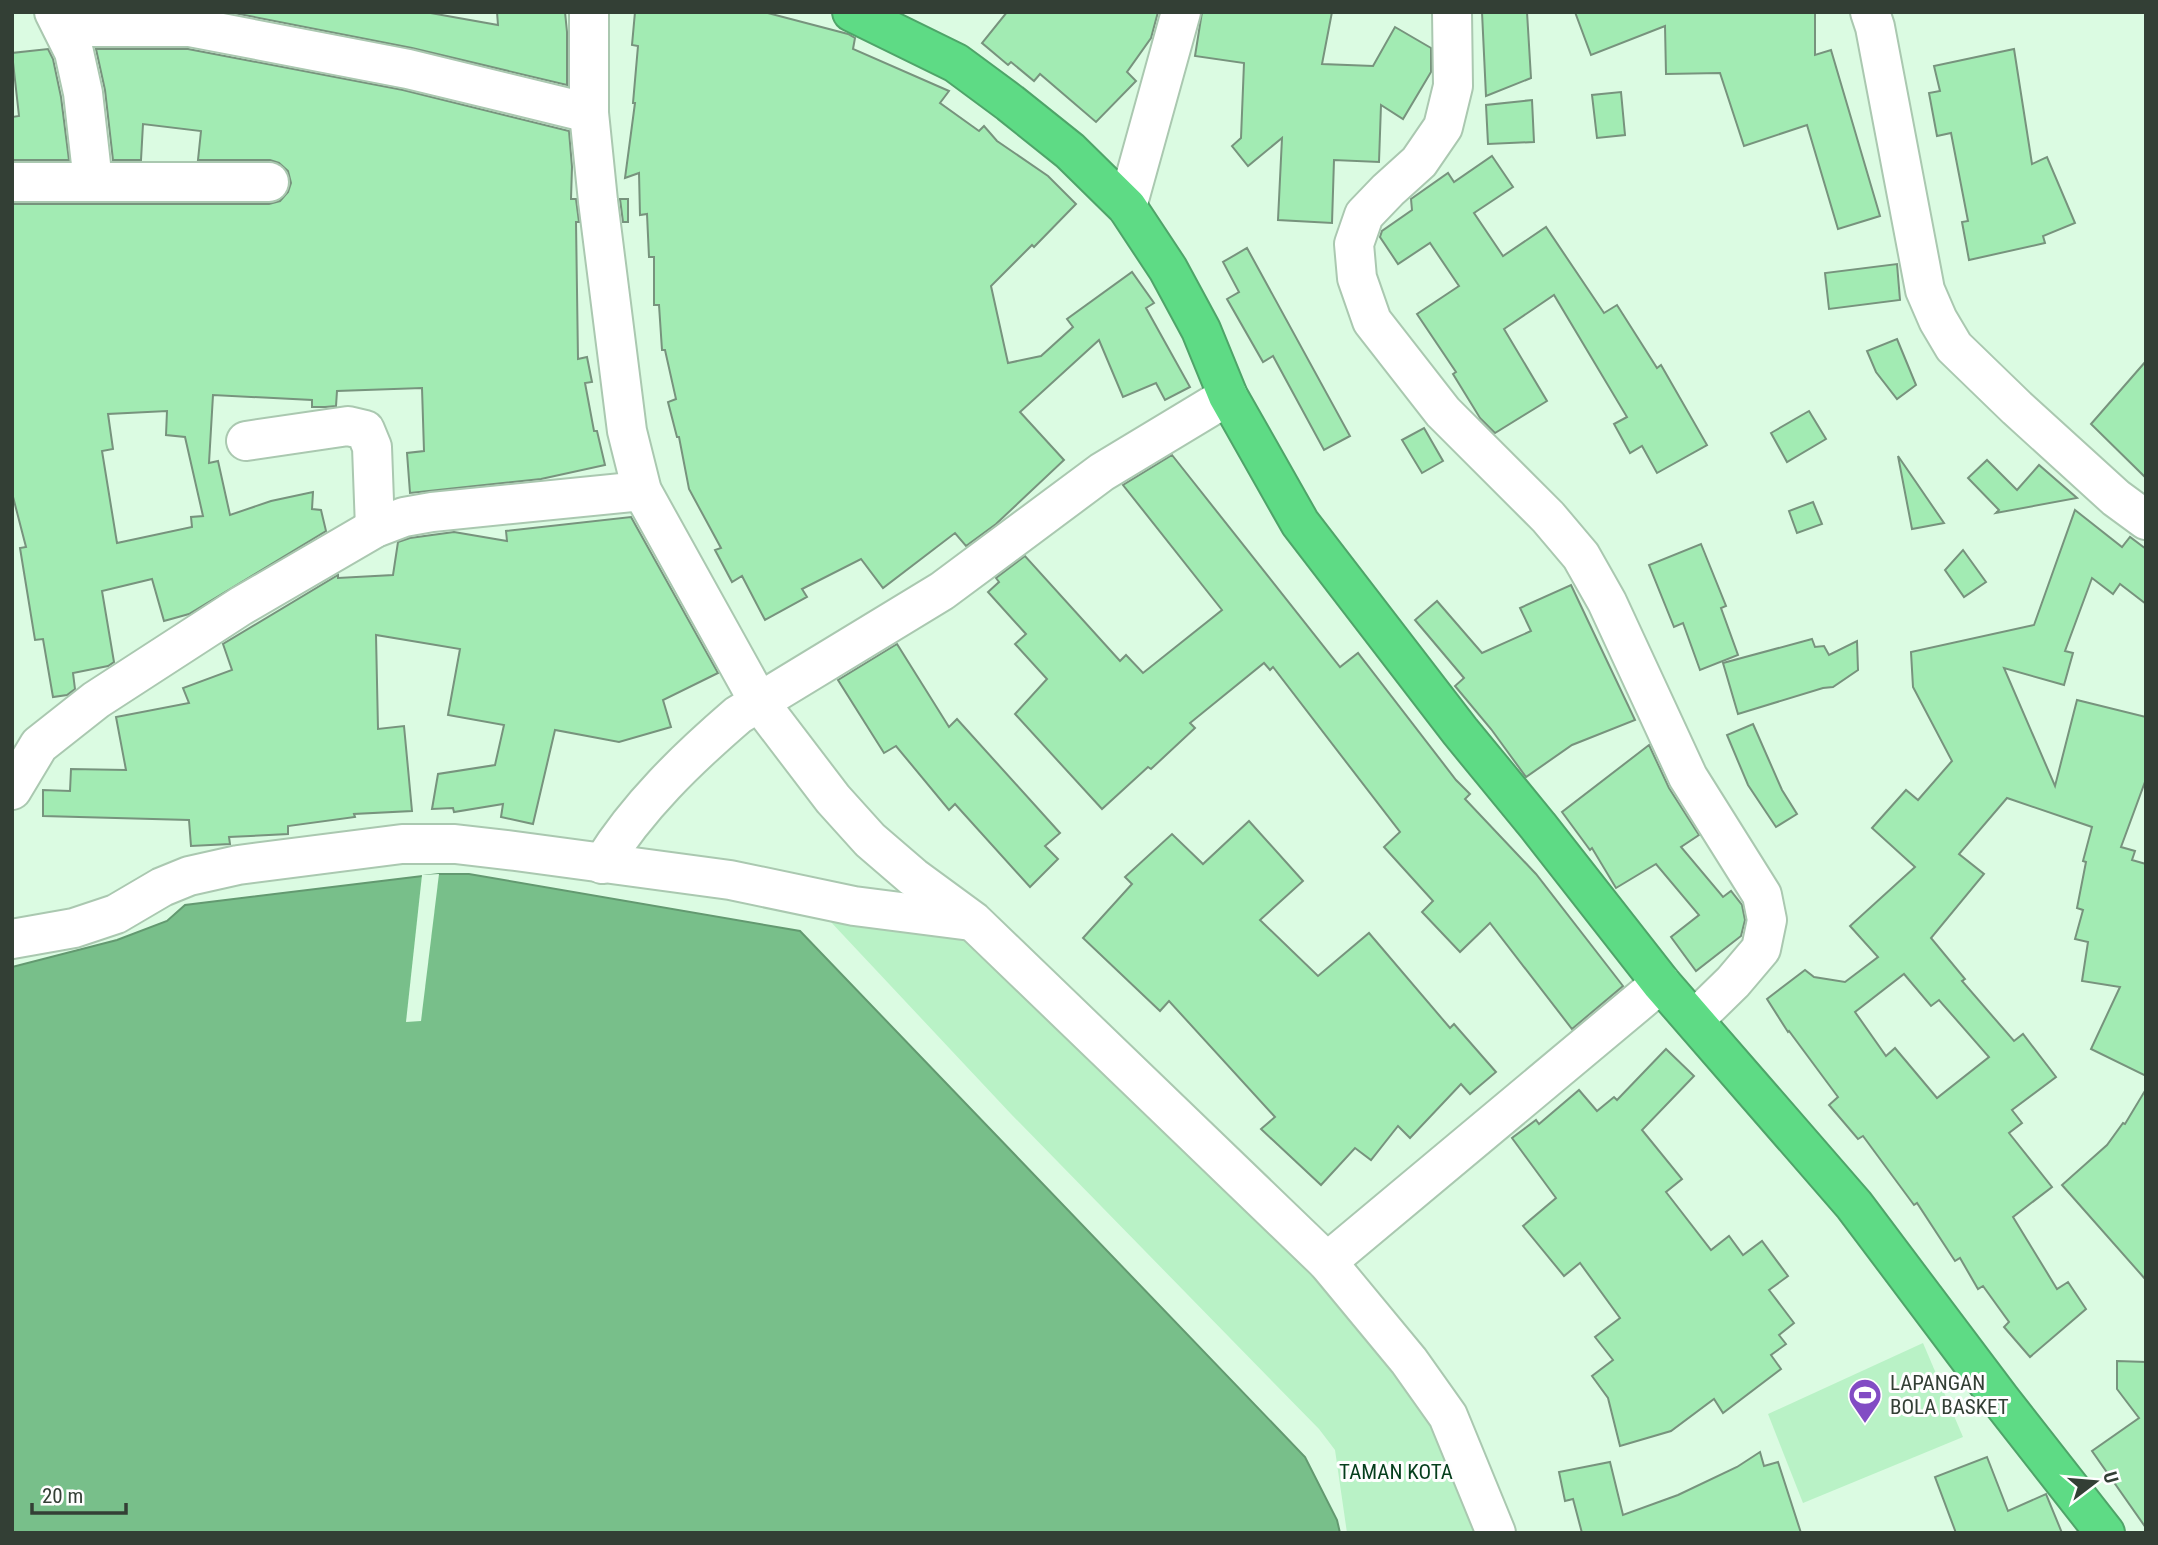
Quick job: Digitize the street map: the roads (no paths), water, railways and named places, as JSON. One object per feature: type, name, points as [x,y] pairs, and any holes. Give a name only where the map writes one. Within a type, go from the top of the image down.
[{"type":"highway","points":[[852,12],[956,63],[1070,151],[1127,207],[1175,281],[1201,330],[1228,396],[1300,523],[1460,731],[1661,984],[1854,1205],[2105,1533]]},
{"type":"street","points":[[589,12],[589,113],[617,366],[627,431],[642,491],[759,702],[833,799],[870,840],[913,877],[973,921],[1327,1262],[1409,1361],[1448,1416],[1496,1533]]},
{"type":"street","points":[[1127,207],[1181,12]]},
{"type":"street","points":[[1452,12],[1452,86],[1443,127],[1419,162],[1364,215],[1354,244],[1357,278],[1372,321],[1443,412],[1548,517],[1581,556],[1606,602],[1688,777],[1762,895],[1767,920],[1761,949],[1733,982],[1694,1020]]},
{"type":"street","points":[[1870,12],[1925,290],[1938,320],[1954,347],[2017,408],[2116,498],[2146,520]]},
{"type":"street","points":[[58,20],[190,27],[408,69],[589,113]]},
{"type":"street","points":[[58,20],[74,51],[83,93],[93,182]]},
{"type":"street","points":[[12,182],[269,182]]},
{"type":"street","points":[[602,864],[621,834],[647,803],[708,740],[738,715],[942,591],[1102,472],[1228,396]]},
{"type":"street","points":[[246,441],[348,426],[365,430],[372,447],[375,528]]},
{"type":"street","points":[[12,790],[39,745],[96,700],[241,606],[375,528],[404,517],[432,512],[642,491]]},
{"type":"street","points":[[12,939],[85,925],[116,914],[162,887],[189,876],[238,864],[402,844],[455,844],[730,880],[855,906],[973,921]]},
{"type":"street","points":[[1327,1262],[1661,984]]},
{"type":"place","name":"LAPANGAN BOLA BASKET","points":[[1865,1425]]},
{"type":"park label","name":"TAMAN KOTA","points":[[1396,1472]]}]
